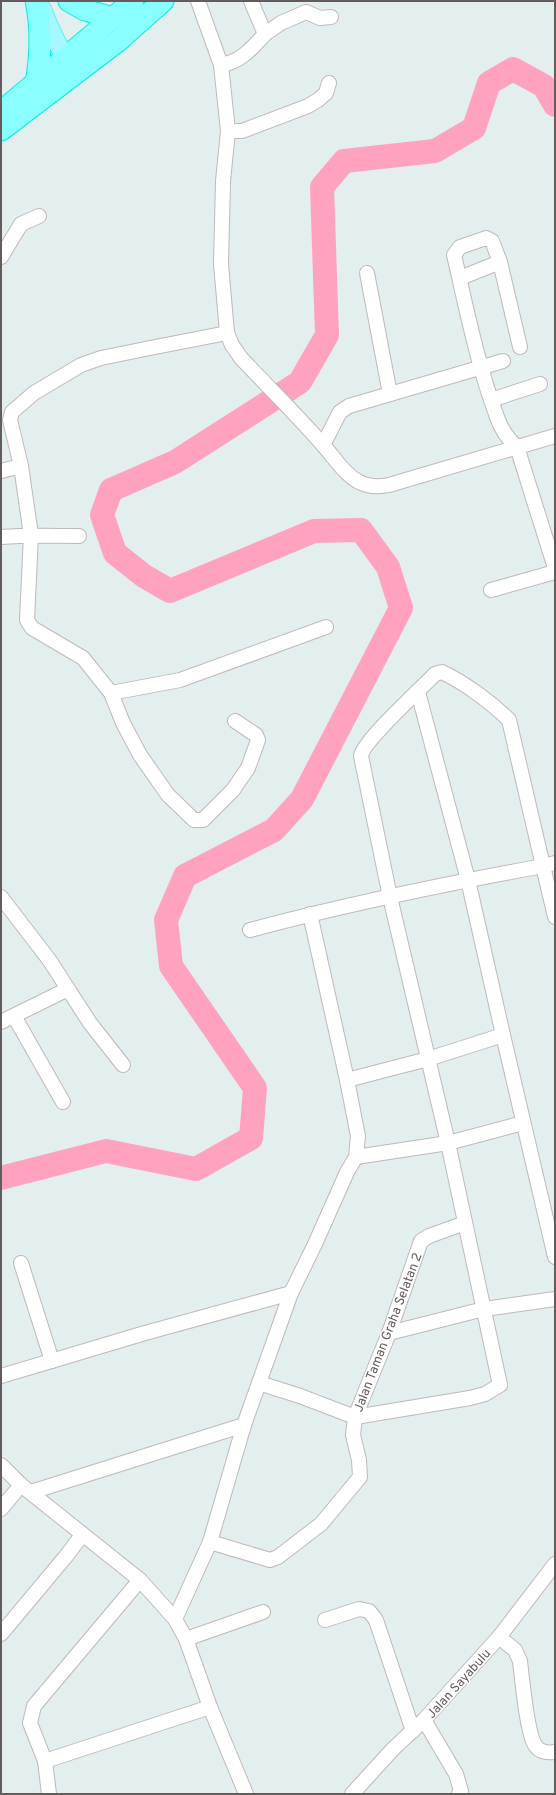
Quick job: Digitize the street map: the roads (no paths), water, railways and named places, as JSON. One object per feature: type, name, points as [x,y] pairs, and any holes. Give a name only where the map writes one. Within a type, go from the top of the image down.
[{"type":"highway","points":[[36,1],[41,32],[40,58],[36,83]]},
{"type":"highway","points":[[69,1],[85,10],[113,18]]},
{"type":"highway","points":[[1,130],[76,62],[113,18],[133,1]]},
{"type":"highway","points":[[1,112],[36,83],[118,40],[163,1]]},
{"type":"main road","points":[[40,1],[49,29],[76,62]]},
{"type":"main road","points":[[51,1],[76,62]]},
{"type":"street","points":[[198,1],[221,66],[228,131],[223,181],[221,264],[227,334],[232,345],[241,358],[350,476],[360,483],[378,487],[555,436]]},
{"type":"street","points":[[250,1],[265,34]]},
{"type":"street","points":[[221,66],[232,64],[246,55],[265,34],[303,7],[320,18],[331,17]]},
{"type":"street","points":[[228,131],[242,131],[308,106],[326,93],[329,83]]},
{"type":"street","points":[[1,257],[21,224],[39,216]]},
{"type":"street","points":[[520,347],[500,262],[492,241],[486,238],[460,247],[454,255],[480,368],[499,425],[507,438],[516,447],[555,568]]},
{"type":"street","points":[[460,278],[500,262]]},
{"type":"street","points":[[367,273],[390,394]]},
{"type":"street","points":[[227,334],[102,358],[81,365],[34,393],[12,412],[10,420],[21,466],[31,535],[26,620],[32,628],[83,658],[111,693],[123,723],[140,755],[168,795],[194,820],[203,820],[233,790],[248,768],[258,740],[256,735],[235,721]]},
{"type":"street","points":[[319,441],[340,412],[349,406],[503,361]]},
{"type":"street","points":[[491,400],[540,384]]},
{"type":"street","points":[[1,471],[21,466]]},
{"type":"street","points":[[1,537],[31,535],[79,536]]},
{"type":"street","points":[[491,590],[555,572]]},
{"type":"street","points":[[111,693],[180,680],[326,627]]},
{"type":"street","points":[[210,1542],[270,1560],[278,1557],[321,1524],[360,1477],[359,1460],[353,1435],[355,1417],[470,1398],[496,1389],[500,1384],[448,1142],[390,897],[361,756],[362,750],[435,674],[442,672],[452,677],[500,711],[509,720],[549,865],[555,916]]},
{"type":"street","points":[[418,692],[468,880],[502,1035],[555,1257]]},
{"type":"street","points":[[250,930],[310,914],[468,880],[549,865]]},
{"type":"street","points":[[1,897],[50,961],[90,1023],[123,1065]]},
{"type":"street","points":[[175,1619],[210,1542],[244,1425],[291,1293],[315,1244],[347,1172],[356,1156],[358,1136],[310,914]]},
{"type":"street","points":[[63,1102],[7,1019],[68,989]]},
{"type":"street","points":[[347,1080],[428,1059],[502,1035]]},
{"type":"street","points":[[356,1156],[448,1142],[523,1123]]},
{"type":"street","name":"Jalan Taman Graha Selatan 2","points":[[259,1383],[300,1396],[355,1417],[389,1333],[421,1240],[465,1223]]},
{"type":"street","points":[[21,1263],[52,1361]]},
{"type":"street","points":[[1,1376],[145,1333],[291,1293]]},
{"type":"street","points":[[389,1333],[484,1309],[555,1298]]},
{"type":"street","points":[[1,1509],[26,1489],[244,1425]]},
{"type":"street","points":[[1,1466],[26,1489],[82,1535],[140,1580],[175,1619],[186,1638],[210,1707],[246,1794]]},
{"type":"street","points":[[1,1634],[82,1535]]},
{"type":"street","name":"Jalan Sayabulu","points":[[352,1794],[393,1749],[424,1720],[499,1637],[555,1564]]},
{"type":"street","points":[[50,1794],[45,1761],[30,1723],[34,1706],[140,1580]]},
{"type":"street","points":[[325,1620],[359,1609],[369,1611],[376,1620],[413,1731]]},
{"type":"street","points":[[186,1638],[263,1612]]},
{"type":"street","points":[[499,1637],[515,1650],[520,1661],[531,1733],[535,1745],[543,1751],[555,1752]]},
{"type":"street","points":[[45,1761],[210,1707]]},
{"type":"street","points":[[424,1720],[456,1774],[461,1791],[459,1794]]},
{"type":"waterway","points":[[1,1178],[106,1151],[196,1169],[251,1138],[255,1088],[171,966],[166,920],[185,876],[274,830],[302,799],[401,608],[388,567],[361,530],[314,531],[170,591],[144,576],[115,553],[102,515],[111,490],[175,462],[300,382],[327,335],[322,187],[344,161],[435,151],[474,128],[489,83],[513,69],[544,86],[555,105]]}]
